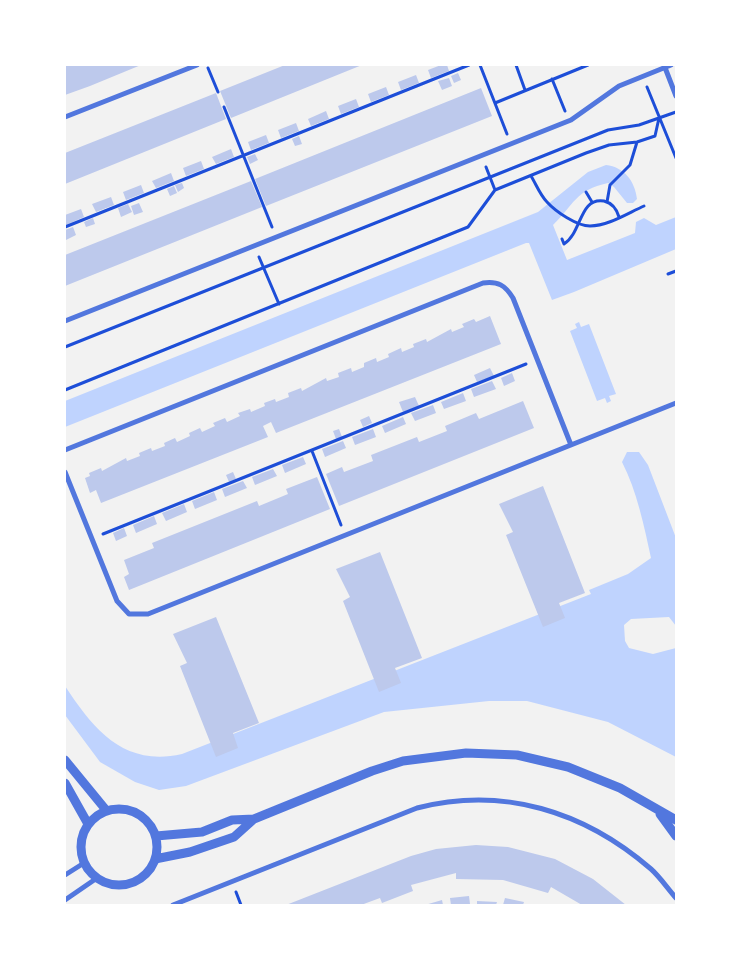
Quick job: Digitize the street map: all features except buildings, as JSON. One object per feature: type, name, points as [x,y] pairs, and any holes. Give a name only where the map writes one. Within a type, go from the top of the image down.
[{"type":"street","points":[[65,117],[197,65]]},
{"type":"street","points":[[65,322],[275,236],[568,121],[619,86],[664,66],[671,65]]},
{"type":"street","points":[[664,66],[676,96]]},
{"type":"street","points":[[65,450],[483,282],[495,282],[506,288],[513,298],[571,445]]},
{"type":"street","points":[[65,472],[117,601],[129,614],[148,614],[676,403]]},
{"type":"street","points":[[156,836],[202,832],[232,820],[254,819],[372,771],[403,761],[466,753],[517,755],[568,767],[626,792],[676,820]]},
{"type":"street","points":[[65,760],[106,810]]},
{"type":"street","points":[[65,783],[88,824]]},
{"type":"street","points":[[173,905],[416,808],[445,801],[474,798],[506,800],[551,812],[588,825],[652,870],[676,898]]},
{"type":"street","points":[[122,809],[137,813],[148,823],[156,836],[155,860],[148,872],[131,883],[117,885],[97,878],[84,863],[80,843],[88,824],[106,810],[122,809]]},
{"type":"street","points":[[659,812],[676,836]]},
{"type":"street","points":[[155,860],[190,852],[234,837],[254,819]]},
{"type":"street","points":[[65,875],[84,863]]},
{"type":"street","points":[[65,900],[97,878]]},
{"type":"path","points":[[207,65],[218,92]]},
{"type":"path","points":[[65,227],[469,65]]},
{"type":"path","points":[[480,65],[511,144]]},
{"type":"path","points":[[516,65],[525,90]]},
{"type":"path","points":[[495,103],[588,65]]},
{"type":"path","points":[[643,76],[676,158]]},
{"type":"path","points":[[552,79],[568,121]]},
{"type":"path","points":[[224,107],[275,236]]},
{"type":"path","points":[[65,346],[608,130],[639,125],[676,112]]},
{"type":"path","points":[[65,390],[468,227],[495,190],[609,145],[636,142],[655,136],[659,118]]},
{"type":"path","points":[[607,202],[610,185],[630,165],[636,142]]},
{"type":"path","points":[[480,156],[495,190]]},
{"type":"path","points":[[531,176],[547,202],[565,216],[591,226],[620,218],[644,206]]},
{"type":"path","points":[[586,192],[592,202]]},
{"type":"path","points":[[562,239],[564,244],[572,240],[585,208],[592,202],[607,202],[613,206],[620,218]]},
{"type":"path","points":[[254,245],[279,304]]},
{"type":"path","points":[[668,274],[676,271]]},
{"type":"path","points":[[92,538],[538,359]]},
{"type":"path","points":[[312,451],[345,535]]},
{"type":"water","points":[[606,165],[618,169],[627,176],[634,186],[637,199],[633,203],[627,203],[614,187],[608,183],[588,190],[576,199],[553,225],[567,260],[635,233],[636,222],[644,218],[656,225],[676,217],[676,249],[552,300],[529,243],[526,243],[65,427],[65,401],[538,212],[588,172]]},
{"type":"water","points":[[579,322],[581,327],[589,324],[616,394],[609,396],[611,401],[607,403],[605,398],[597,401],[570,331],[577,328],[575,324]]},
{"type":"water","points":[[627,452],[639,452],[648,465],[676,538],[676,626],[669,617],[631,619],[624,625],[625,641],[629,648],[653,654],[676,648],[676,757],[608,722],[527,701],[489,701],[384,712],[186,786],[159,790],[135,782],[100,762],[65,715],[65,686],[87,717],[99,730],[127,750],[143,755],[162,757],[182,754],[591,594],[589,590],[628,574],[651,558],[636,497],[622,462]]}]
